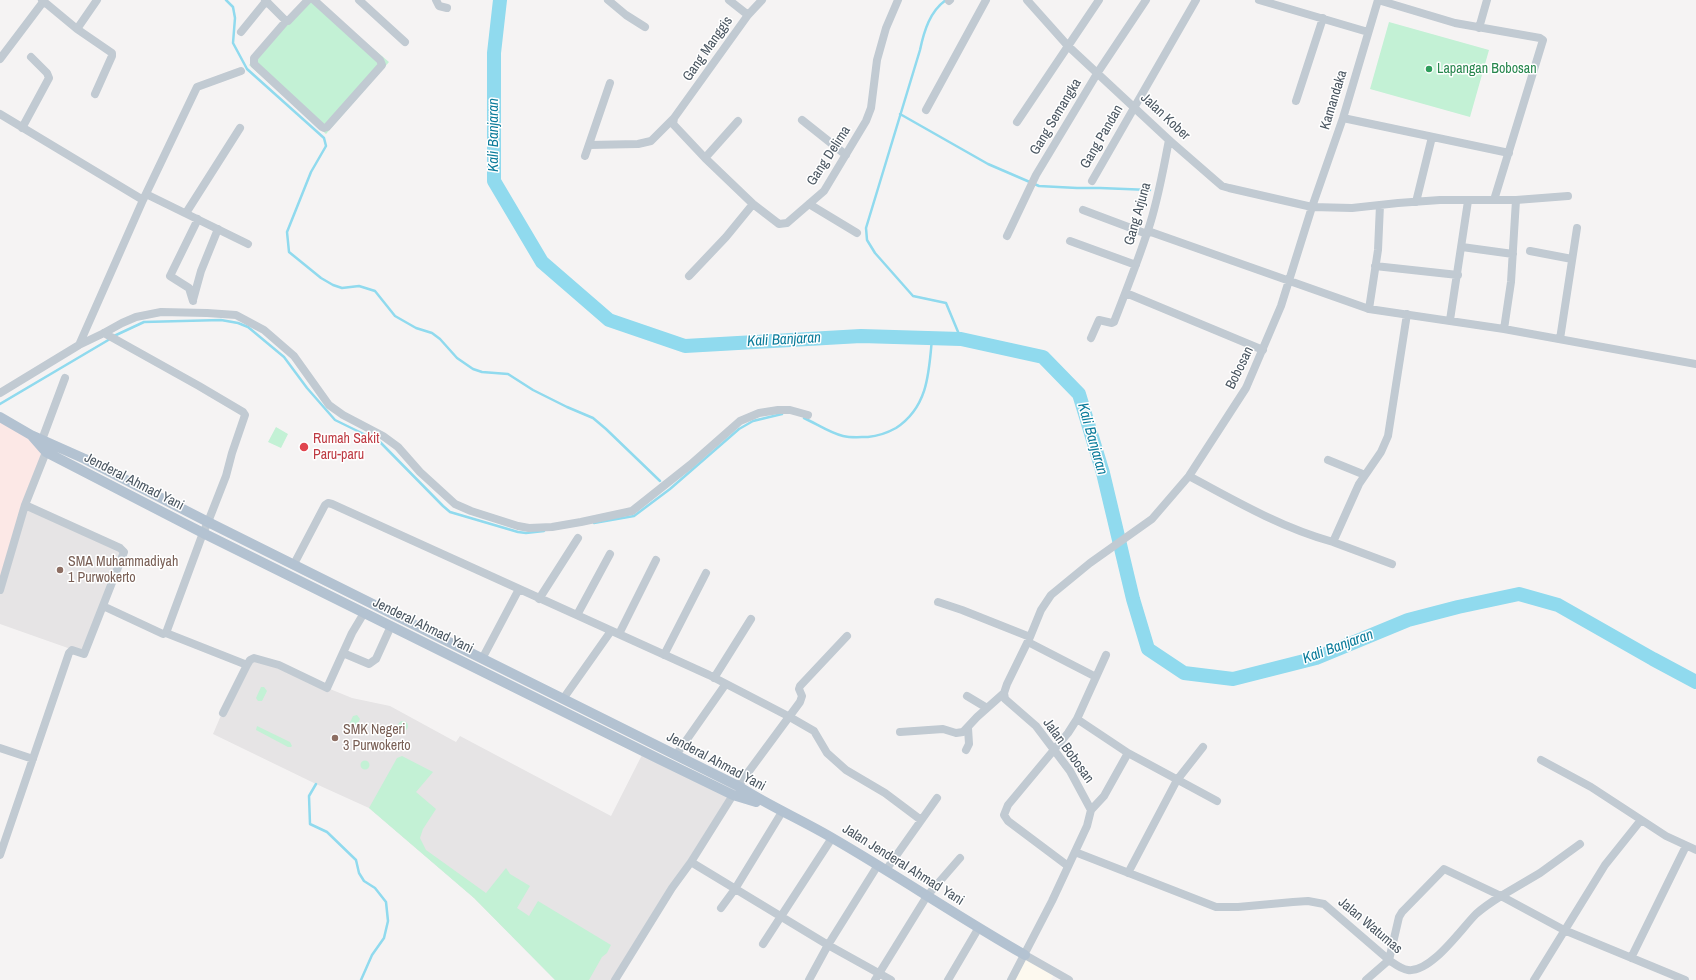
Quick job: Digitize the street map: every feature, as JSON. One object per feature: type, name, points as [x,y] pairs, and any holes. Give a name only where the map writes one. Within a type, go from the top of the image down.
[{"type":"main road","name":"Jenderal Ahmad Yani","points":[[0,417],[44,445],[202,533],[390,626],[735,791],[764,803]]},
{"type":"main road","name":"Jenderal Ahmad Yani","points":[[44,445],[294,564],[676,755],[735,791]]},
{"type":"main road","name":"Jalan Jenderal Ahmad Yani","points":[[764,803],[832,838],[882,867],[978,929],[1025,955]]},
{"type":"street","points":[[77,29],[97,0]]},
{"type":"street","points":[[241,32],[266,0],[286,22]]},
{"type":"street","points":[[308,0],[254,58],[254,64],[324,128],[327,127],[382,65],[380,60],[314,0]]},
{"type":"street","points":[[436,0],[439,6],[447,8]]},
{"type":"street","points":[[608,0],[626,15],[645,27]]},
{"type":"street","points":[[729,0],[748,15]]},
{"type":"street","name":"Gang Manggis","points":[[589,145],[638,144],[651,141],[676,116],[748,15],[762,0]]},
{"type":"street","name":"Gang Delima","points":[[676,116],[673,124],[675,128],[705,158],[753,204],[779,224],[787,223],[824,191],[866,121],[871,108],[877,60],[886,28],[898,0]]},
{"type":"street","points":[[926,110],[986,0]]},
{"type":"street","name":"Jalan Kober","points":[[1027,0],[1068,46],[1222,186],[1312,207],[1352,208],[1416,202],[1516,200],[1568,196]]},
{"type":"street","points":[[1017,122],[1099,0]]},
{"type":"street","name":"Gang Semangka","points":[[1007,236],[1036,175],[1098,72],[1146,0]]},
{"type":"street","name":"Gang Pandan","points":[[1092,181],[1196,0]]},
{"type":"street","points":[[1259,0],[1280,3],[1368,32]]},
{"type":"street","points":[[1378,0],[1455,24],[1540,38],[1544,41],[1494,200]]},
{"type":"street","name":"Kamandaka","points":[[1312,207],[1343,118],[1378,0]]},
{"type":"street","points":[[1479,28],[1487,0]]},
{"type":"street","points":[[0,59],[42,1],[77,29],[112,53],[95,94]]},
{"type":"street","points":[[362,1],[405,42]]},
{"type":"street","points":[[1296,100],[1323,18]]},
{"type":"street","points":[[22,128],[49,78],[47,73],[30,58]]},
{"type":"street","points":[[78,345],[144,197],[197,87],[241,71]]},
{"type":"street","points":[[585,156],[610,83]]},
{"type":"street","points":[[0,115],[144,197],[186,213],[248,244]]},
{"type":"street","points":[[1343,118],[1508,153]]},
{"type":"street","points":[[802,120],[846,155]]},
{"type":"street","points":[[705,158],[738,121]]},
{"type":"street","points":[[186,213],[240,128]]},
{"type":"street","points":[[1416,202],[1432,137]]},
{"type":"street","name":"Gang Arjuna","points":[[1091,338],[1100,320],[1112,323],[1114,322],[1126,293],[1147,232],[1161,184],[1170,140]]},
{"type":"street","points":[[1504,329],[1511,282],[1516,200]]},
{"type":"street","points":[[1450,320],[1468,201]]},
{"type":"street","points":[[690,276],[730,233],[753,204]]},
{"type":"street","points":[[809,204],[857,233]]},
{"type":"street","points":[[1369,309],[1375,266],[1380,205]]},
{"type":"street","name":"Bobosan","points":[[1029,639],[1041,610],[1052,594],[1090,562],[1152,519],[1189,476],[1246,388],[1281,306],[1312,207]]},
{"type":"street","points":[[1083,210],[1289,280],[1369,309],[1504,329],[1696,364]]},
{"type":"street","points":[[193,301],[189,288],[170,276],[198,219]]},
{"type":"street","points":[[1560,339],[1577,228]]},
{"type":"street","points":[[192,313],[193,301],[201,271],[218,229]]},
{"type":"street","points":[[1070,241],[1136,265]]},
{"type":"street","points":[[1462,247],[1513,254]]},
{"type":"street","points":[[1530,251],[1572,259]]},
{"type":"street","points":[[1375,266],[1458,275]]},
{"type":"street","points":[[1126,293],[1263,350]]},
{"type":"street","points":[[0,393],[78,345],[107,335],[122,323],[150,313],[207,313],[236,315],[264,330],[294,356],[329,404],[343,415],[384,436],[398,447],[438,490],[455,504],[518,526],[529,528],[552,527],[632,511],[654,495],[740,421],[758,413],[778,410],[790,410],[808,415]]},
{"type":"street","points":[[1333,542],[1365,475],[1381,452],[1388,436],[1407,314]]},
{"type":"street","points":[[107,335],[199,386],[243,412],[245,415],[226,476],[208,522],[202,533],[166,633]]},
{"type":"street","points":[[0,590],[65,378]]},
{"type":"street","points":[[1328,460],[1365,475]]},
{"type":"street","points":[[1189,476],[1233,500],[1291,528],[1392,564]]},
{"type":"street","points":[[294,564],[325,505],[328,503],[615,632],[714,678],[725,685],[788,716],[814,731],[827,753],[846,770],[885,793],[921,820]]},
{"type":"street","points":[[0,855],[70,651],[84,654],[124,550],[25,505]]},
{"type":"street","points":[[539,599],[578,538]]},
{"type":"street","points":[[577,615],[610,554]]},
{"type":"street","points":[[563,699],[615,632],[656,560]]},
{"type":"street","points":[[664,655],[706,573]]},
{"type":"street","points":[[308,585],[314,574]]},
{"type":"street","points":[[482,659],[519,589]]},
{"type":"street","points":[[938,602],[962,610],[1029,639],[1096,677]]},
{"type":"street","points":[[103,606],[163,634],[166,633],[247,665]]},
{"type":"street","points":[[223,713],[247,665],[250,660],[254,658],[279,665],[327,688],[343,652],[364,613]]},
{"type":"street","points":[[714,678],[751,619]]},
{"type":"street","points":[[405,633],[410,622]]},
{"type":"street","points":[[343,652],[369,664],[373,662],[376,659],[390,626]]},
{"type":"street","points":[[615,980],[735,791],[802,698],[799,689],[800,686],[847,636]]},
{"type":"street","points":[[900,732],[943,729],[956,733],[963,732],[1004,693],[1029,639]]},
{"type":"street","points":[[1068,866],[1008,821],[1004,816],[1008,805],[1068,733],[1106,655]]},
{"type":"street","points":[[676,755],[725,685]]},
{"type":"street","name":"Jalan Bobosan","points":[[1004,693],[1007,702],[1036,726],[1054,749],[1070,771],[1091,810]]},
{"type":"street","points":[[967,696],[987,708]]},
{"type":"street","points":[[1076,719],[1128,753],[1217,801]]},
{"type":"street","points":[[966,750],[969,744],[968,728]]},
{"type":"street","points":[[1128,873],[1177,780],[1203,747]]},
{"type":"street","points":[[0,748],[33,759]]},
{"type":"street","points":[[1011,980],[1025,955],[1090,820],[1091,810],[1104,796],[1128,753]]},
{"type":"street","points":[[1541,760],[1591,787],[1666,836],[1696,850]]},
{"type":"street","points":[[809,980],[828,945],[882,867],[921,820],[937,798]]},
{"type":"street","points":[[721,908],[735,889],[782,812]]},
{"type":"street","points":[[1534,980],[1605,865],[1641,820]]},
{"type":"street","points":[[763,944],[832,838]]},
{"type":"street","name":"Jalan Watumas","points":[[1074,852],[1216,908],[1308,901],[1324,904],[1389,960],[1401,968],[1410,970],[1420,968],[1441,953],[1478,912],[1501,896],[1540,873],[1580,844]]},
{"type":"street","points":[[1631,958],[1686,846]]},
{"type":"street","points":[[877,977],[927,896],[960,858]]},
{"type":"street","points":[[691,862],[828,945],[877,977],[891,980]]},
{"type":"street","points":[[1366,980],[1389,960],[1400,914],[1444,869],[1501,896],[1564,930],[1685,980]]},
{"type":"street","points":[[948,980],[978,929]]},
{"type":"street","points":[[1025,955],[1069,980]]},
{"type":"shaded area","points":[[0,417],[24,431],[43,451],[0,590]]},
{"type":"shaded area","name":"SMA Muhammadiyah 1 Purwokerto","points":[[25,505],[122,552],[82,653],[0,624],[0,589]]},
{"type":"shaded area","points":[[254,658],[352,698],[390,706],[456,742],[460,736],[611,816],[644,751],[733,795],[616,980],[555,980],[474,898],[369,808],[213,734],[222,713]]},
{"type":"shaded area","points":[[1025,955],[1055,972],[1051,980],[1011,980]]},
{"type":"green space","points":[[309,0],[344,24],[389,62],[326,134],[249,65]]},
{"type":"green space","name":"Lapangan Bobosan","points":[[1389,22],[1489,50],[1470,117],[1370,89]]},
{"type":"green space","points":[[276,427],[288,434],[281,448],[268,442]]},
{"type":"green space","points":[[261,687],[264,687],[267,691],[262,701],[258,701],[256,698]]},
{"type":"green space","points":[[357,715],[360,719],[354,731],[350,732],[347,729],[353,716]]},
{"type":"green space","points":[[403,721],[408,726],[403,731],[398,726]]},
{"type":"green space","points":[[257,726],[290,742],[292,746],[288,747],[256,730]]},
{"type":"green space","points":[[402,756],[433,772],[416,792],[436,809],[423,829],[420,838],[426,850],[486,893],[506,868],[510,874],[530,886],[517,908],[529,916],[538,901],[611,945],[607,953],[602,957],[589,980],[555,980],[474,898],[369,808],[397,758]]},
{"type":"green space","points":[[365,760],[370,765],[365,770],[360,765]]},
{"type":"waterway","points":[[226,0],[233,7],[235,18],[233,43],[247,69],[324,138],[326,146],[311,172],[287,232],[289,252],[321,278],[333,285],[342,288],[359,286],[375,291],[395,316],[416,328],[432,333],[440,339],[457,358],[473,369],[482,372],[508,374],[533,390],[593,418],[660,481]]},
{"type":"waterway","name":"Kali Banjaran","points":[[500,0],[494,53],[494,181],[542,262],[609,320],[685,346],[861,336],[961,339],[1043,357],[1079,394],[1103,473],[1133,599],[1148,649],[1184,673],[1233,679],[1316,658],[1408,620],[1458,607],[1519,594],[1558,605],[1696,682]]},
{"type":"waterway","points":[[946,0],[940,5],[928,22],[866,228],[867,240],[875,253],[913,296],[946,303],[961,339]]},
{"type":"waterway","points":[[900,114],[988,164],[1039,186],[1150,190]]},
{"type":"waterway","points":[[114,336],[144,322],[221,320],[238,323],[248,327],[284,357],[307,388],[335,420],[380,442],[450,512],[518,532],[526,533],[544,531]]},
{"type":"waterway","points":[[804,418],[833,433],[849,437],[876,436],[896,428],[907,420],[921,400],[928,376],[932,338]]},
{"type":"waterway","points":[[0,404],[110,339]]},
{"type":"waterway","points":[[594,523],[634,516],[670,489],[739,429],[753,421],[782,414]]},
{"type":"waterway","points":[[316,784],[309,796],[310,824],[327,832],[356,860],[359,873],[364,881],[375,888],[386,902],[388,921],[384,938],[372,955],[361,980]]},
{"type":"place","name":"Lapangan Bobosan","points":[[1429,69]]},
{"type":"place","name":"Rumah Sakit Paru-paru","points":[[304,447]]},
{"type":"place","name":"SMA Muhammadiyah 1 Purwokerto","points":[[60,570]]},
{"type":"place","name":"SMK Negeri 3 Purwokerto","points":[[335,738]]}]
